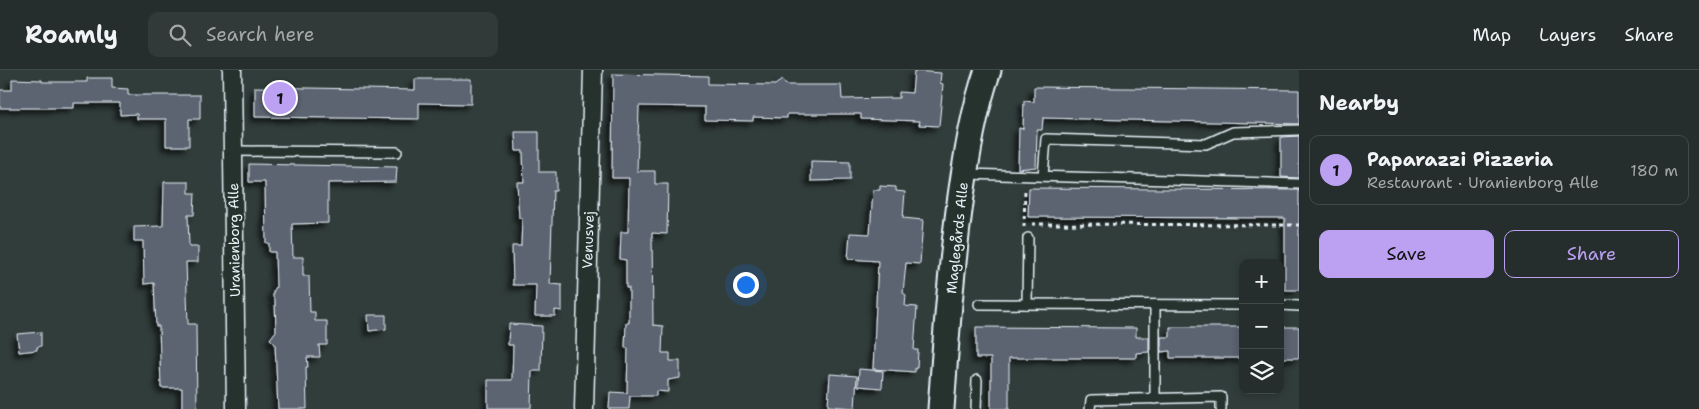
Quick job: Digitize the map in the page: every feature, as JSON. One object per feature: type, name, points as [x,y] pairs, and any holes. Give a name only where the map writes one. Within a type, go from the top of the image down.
[{"type":"street","name":"Uranienborg Alle","points":[[232,70],[236,409]]},
{"type":"street","name":"Venusvej","points":[[584,409],[593,70]]},
{"type":"street","name":"Maglegårds Alle","points":[[940,409],[955,241],[964,174],[980,95],[988,70]]},
{"type":"lane","points":[[1044,176],[1046,139],[1206,144],[1233,132],[1299,130]]},
{"type":"lane","points":[[233,151],[397,152]]},
{"type":"lane","points":[[964,174],[1299,184]]},
{"type":"lane","points":[[1028,238],[1028,304]]},
{"type":"lane","points":[[979,304],[1239,305]]},
{"type":"lane","points":[[1154,399],[1155,304]]},
{"type":"lane","points":[[1284,306],[1299,306]]},
{"type":"lane","points":[[976,409],[977,380]]},
{"type":"lane","points":[[1090,409],[1091,400],[1221,397],[1221,409]]},
{"type":"path","points":[[1025,175],[1024,224],[1028,238]]},
{"type":"path","points":[[1024,224],[1299,225]]},
{"type":"building","points":[[914,71],[941,73],[940,83],[943,84],[939,126],[919,125],[920,121],[861,119],[861,114],[787,114],[787,118],[753,117],[753,121],[705,120],[705,107],[639,106],[637,171],[655,171],[655,184],[668,184],[667,234],[652,233],[653,325],[663,326],[662,353],[670,353],[670,361],[680,361],[680,378],[668,380],[668,392],[656,391],[656,396],[630,396],[629,409],[609,409],[610,392],[627,393],[628,348],[625,348],[626,323],[629,323],[629,288],[626,288],[626,260],[620,259],[621,232],[628,232],[629,178],[612,178],[613,74],[708,76],[708,84],[775,85],[782,80],[786,85],[841,85],[842,99],[899,98],[899,92],[912,93]]},
{"type":"building","points":[[87,78],[112,78],[112,88],[128,89],[128,95],[200,95],[200,119],[189,119],[189,146],[166,146],[166,119],[137,119],[137,114],[120,115],[120,103],[74,103],[74,108],[0,108],[0,90],[12,90],[12,79],[42,80],[42,82],[87,82]]},
{"type":"building","points":[[415,79],[471,79],[471,104],[419,103],[419,119],[255,117],[255,87],[415,90]]},
{"type":"building","points":[[1034,87],[1299,90],[1299,124],[1043,118],[1042,130],[1037,130],[1036,167],[1018,169],[1019,128],[1023,129],[1024,101],[1034,102]]},
{"type":"building","points":[[515,132],[539,132],[539,172],[556,172],[556,191],[553,191],[550,284],[562,285],[562,311],[555,310],[555,316],[535,316],[536,285],[513,285],[512,246],[521,246],[522,218],[519,218],[517,182],[524,182],[523,151],[516,151]]},
{"type":"building","points":[[1299,136],[1299,178],[1281,177],[1281,137]]},
{"type":"building","points":[[811,161],[850,162],[850,180],[811,181]]},
{"type":"building","points":[[249,164],[397,167],[396,182],[328,183],[328,223],[292,224],[293,257],[303,257],[303,276],[309,276],[310,312],[315,312],[315,321],[327,321],[327,345],[319,345],[320,357],[307,357],[307,409],[278,409],[275,344],[270,339],[276,331],[275,300],[273,297],[276,287],[275,252],[269,252],[269,243],[266,243],[265,182],[249,182]]},
{"type":"building","points":[[164,182],[189,182],[189,193],[195,193],[194,215],[188,215],[189,247],[198,247],[198,262],[186,262],[188,324],[196,324],[197,409],[182,409],[182,388],[161,388],[159,326],[156,326],[154,283],[144,284],[143,241],[134,241],[134,227],[163,226]]},
{"type":"building","points":[[880,186],[896,187],[896,191],[905,192],[903,218],[923,220],[920,264],[906,263],[903,293],[906,295],[905,306],[917,307],[914,350],[918,350],[915,372],[873,369],[878,261],[848,259],[850,233],[870,234],[873,190],[880,190]]},
{"type":"building","points":[[1029,188],[1299,190],[1299,290],[1285,290],[1285,218],[1028,217]]},
{"type":"building","points":[[368,315],[386,315],[386,329],[369,331]]},
{"type":"building","points":[[509,324],[542,326],[541,371],[532,371],[531,408],[488,408],[488,380],[512,380],[513,345],[508,345]]},
{"type":"building","points":[[976,327],[1136,328],[1136,337],[1149,337],[1149,352],[1136,353],[1136,358],[1009,358],[1009,409],[991,409],[991,358],[976,358]]},
{"type":"building","points":[[1170,327],[1239,327],[1239,358],[1170,358],[1170,351],[1161,352],[1161,337],[1170,337]]},
{"type":"building","points":[[1284,327],[1299,327],[1299,358],[1284,358]]},
{"type":"building","points":[[41,332],[41,346],[37,347],[37,350],[19,352],[17,334]]},
{"type":"building","points":[[859,369],[883,371],[882,388],[858,386]]},
{"type":"building","points":[[830,374],[857,376],[855,408],[828,406]]},
{"type":"place","name":"Paparazzi Pizzeria","points":[[280,98]]}]
